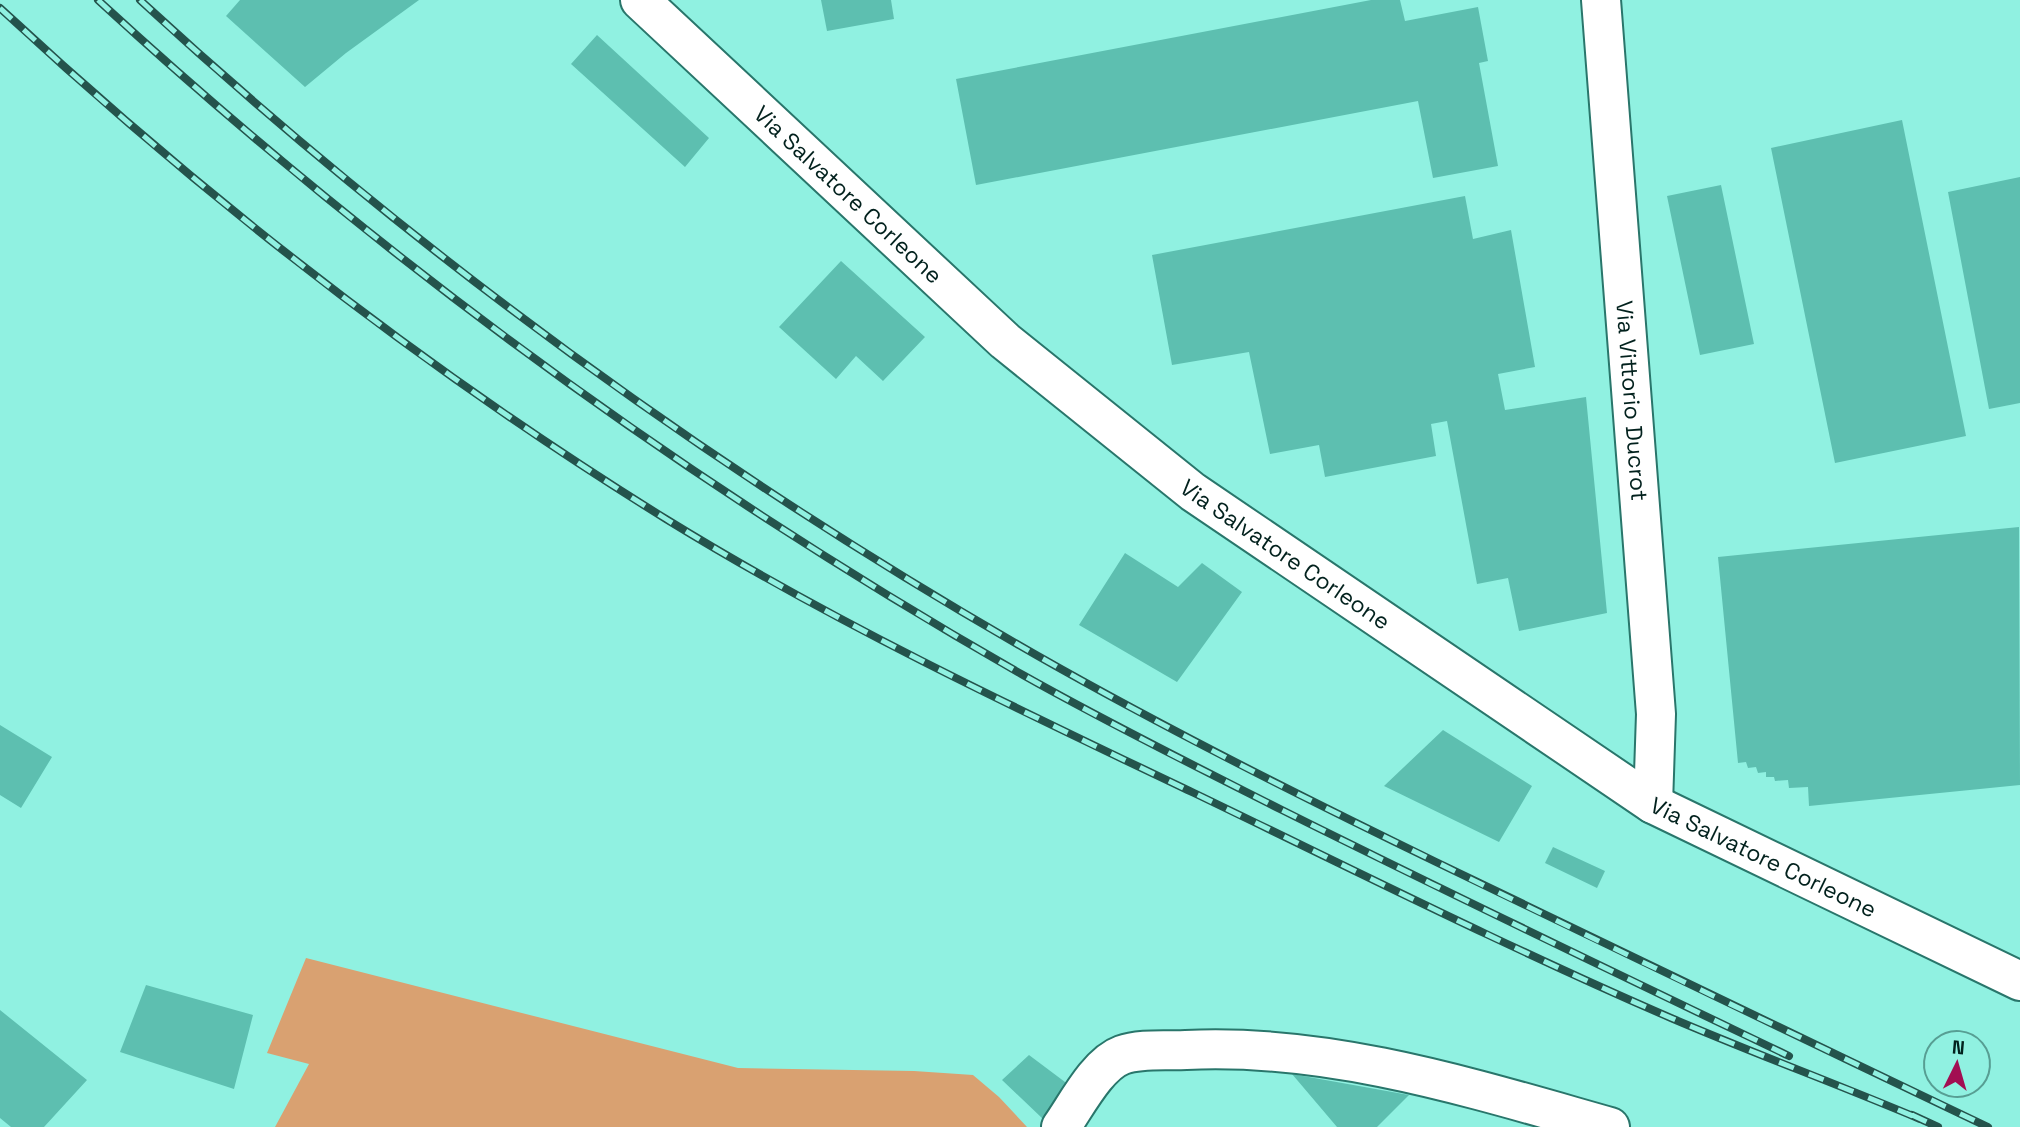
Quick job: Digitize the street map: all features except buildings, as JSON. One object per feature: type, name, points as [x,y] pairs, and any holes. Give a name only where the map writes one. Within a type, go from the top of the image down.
[{"type":"street","name":"Via Salvatore Corleone","points":[[640,0],[1005,341],[1193,492],[1653,804],[2020,981]]},
{"type":"street","name":"Via Vittorio Ducrot","points":[[1601,0],[1656,714],[1653,804]]},
{"type":"street","points":[[1060,1127],[1100,1072],[1121,1055],[1196,1049],[1318,1055],[1419,1075],[1610,1127]]},
{"type":"shaded area","points":[[306,958],[738,1068],[914,1071],[973,1075],[999,1097],[1027,1127],[275,1127],[309,1064],[267,1053]]},
{"type":"railway","points":[[98,0],[205,96],[315,188],[541,363],[658,446],[899,602],[1023,675],[1184,761],[1789,1056]]},
{"type":"railway","points":[[140,0],[350,183],[459,270],[684,434],[918,585],[1038,656],[1285,788],[1988,1127]]},
{"type":"railway","points":[[0,8],[157,148],[321,280],[490,404],[666,519],[730,557],[860,629],[993,696],[1491,936],[1671,1018],[1920,1119]]},
{"type":"railway","points":[[1912,1115],[1938,1127]]}]
